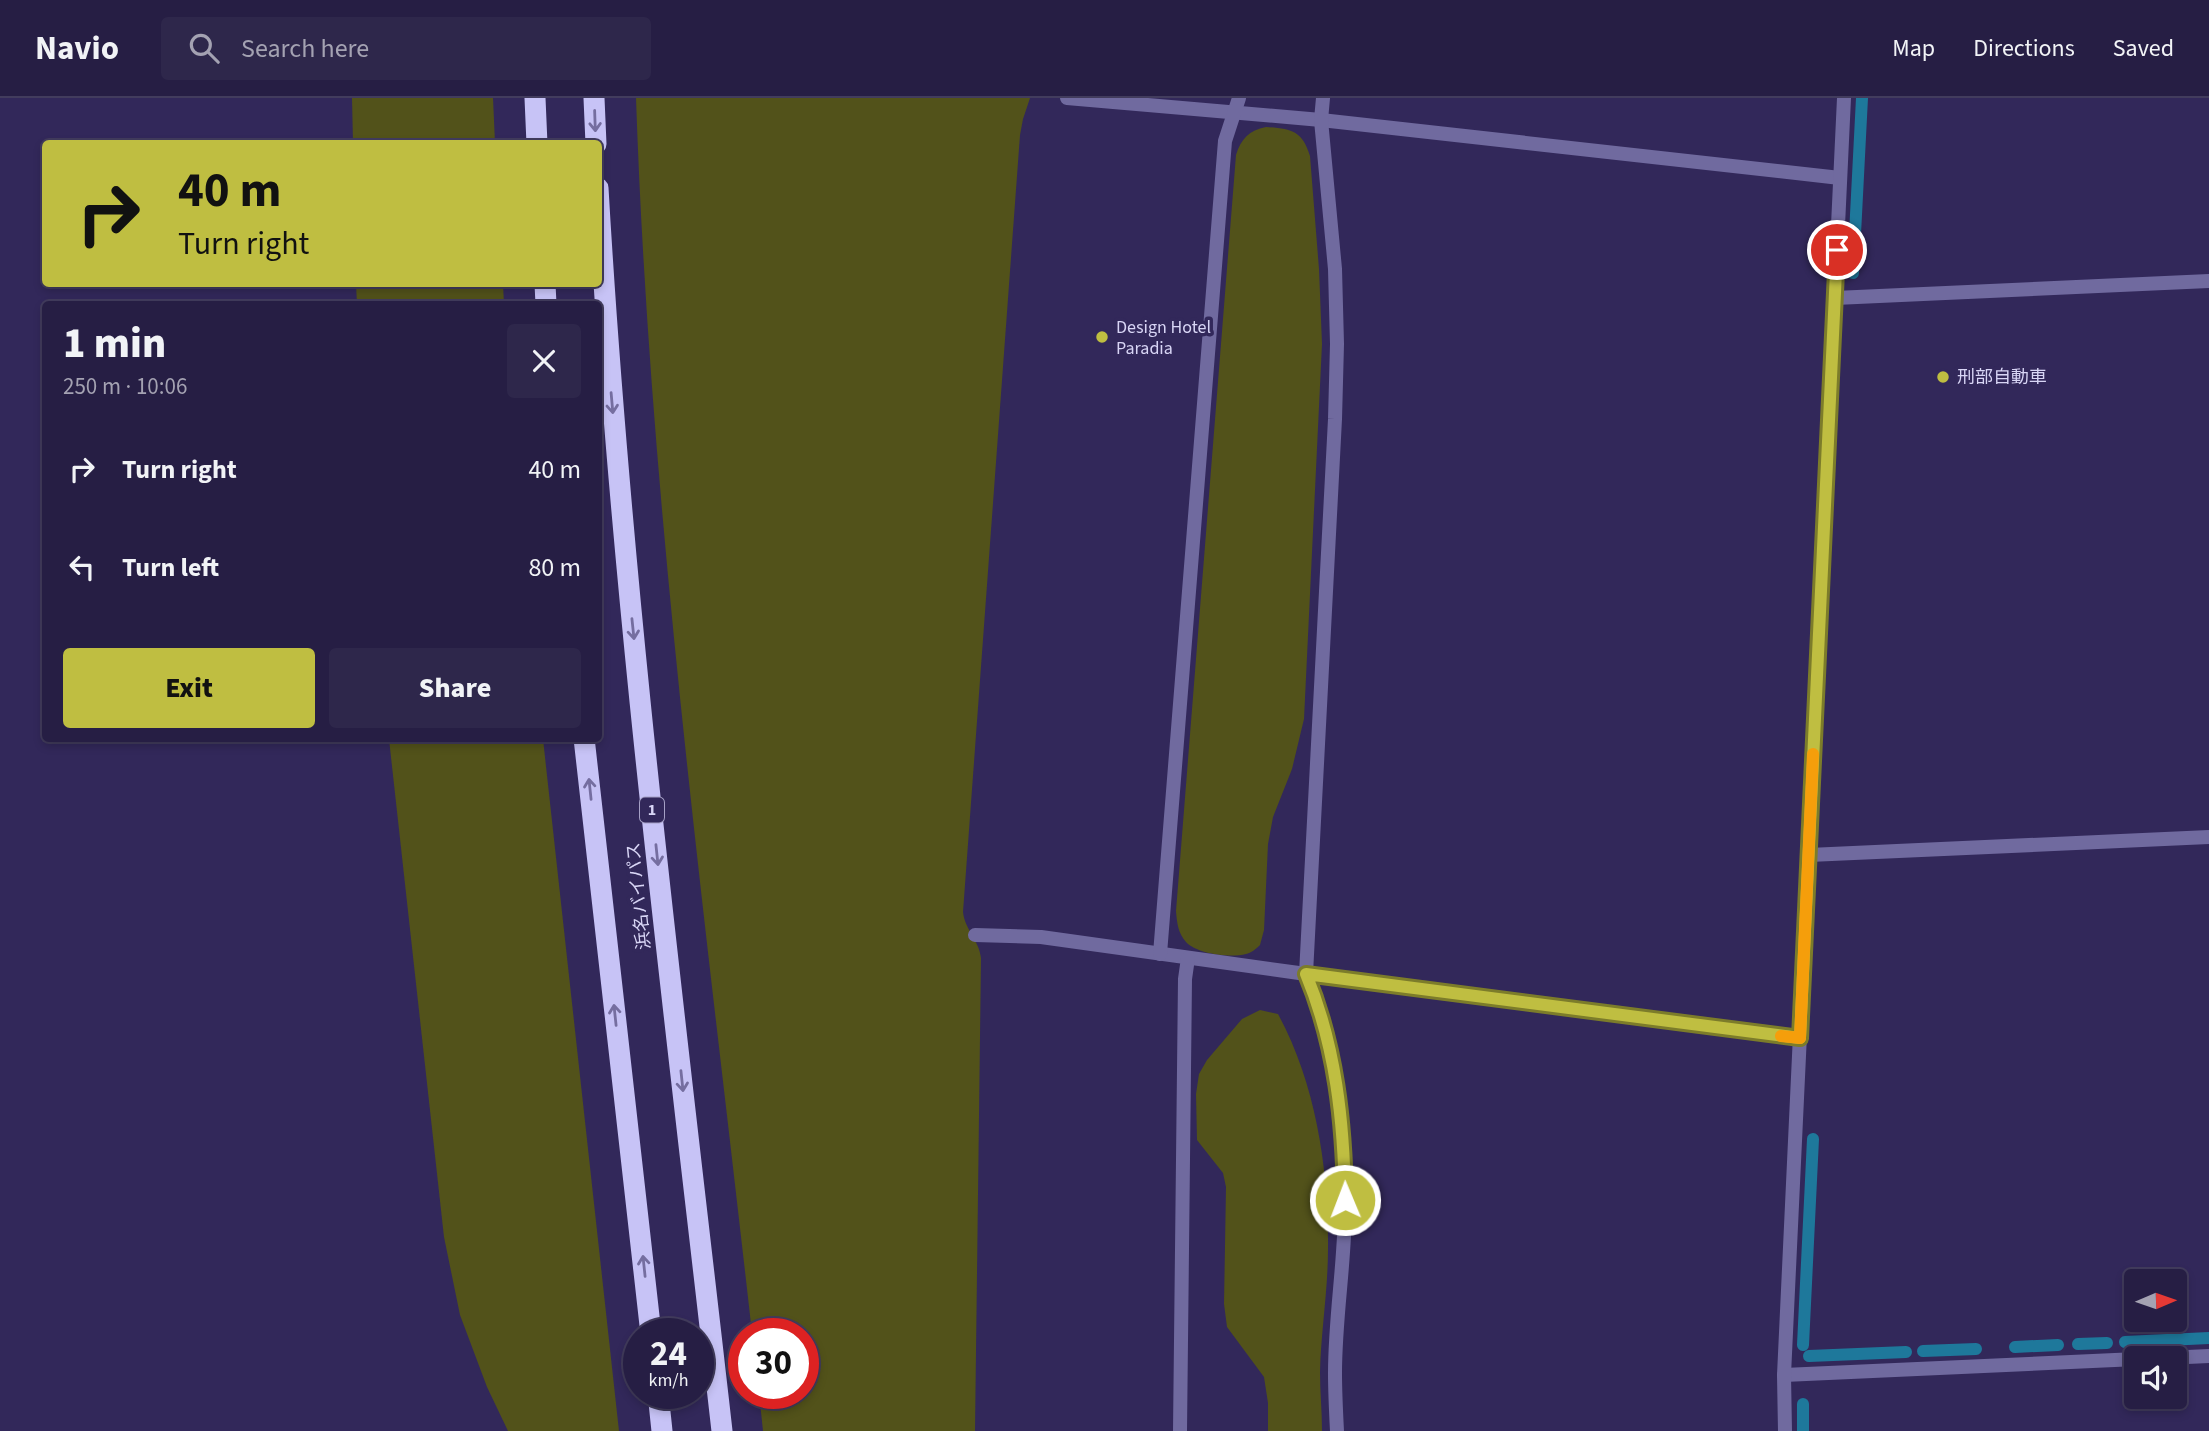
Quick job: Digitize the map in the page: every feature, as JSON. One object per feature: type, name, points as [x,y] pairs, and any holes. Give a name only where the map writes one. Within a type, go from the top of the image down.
[{"type":"highway","points":[[535,98],[537,140]]},
{"type":"highway","points":[[594,98],[596,140]]},
{"type":"highway","name":"浜名バイパス","points":[[602,255],[626,563],[722,1431]]},
{"type":"highway","name":"浜名バイパス","points":[[584,742],[649,1318]]},
{"type":"highway","points":[[660,1409],[662,1431]]},
{"type":"street","points":[[1067,98],[1236,105],[1321,120],[1840,178]]},
{"type":"street","points":[[1323,98],[1321,120],[1335,269],[1336,382],[1306,974],[1318,1004],[1330,1052],[1344,1150],[1344,1225],[1335,1371],[1337,1431]]},
{"type":"street","points":[[1785,1431],[1784,1375],[1844,98]]},
{"type":"street","points":[[1160,954],[1225,141],[1236,105]]},
{"type":"street","points":[[1835,298],[2209,281]]},
{"type":"street","points":[[1809,855],[2209,837]]},
{"type":"street","points":[[975,935],[1041,937],[1800,1038]]},
{"type":"street","points":[[1180,1431],[1185,979],[1188,958]]},
{"type":"street","points":[[2187,1357],[2209,1356]]},
{"type":"street","points":[[1784,1375],[2124,1360]]},
{"type":"shaded area","points":[[352,98],[493,98],[495,140],[353,140]]},
{"type":"shaded area","points":[[636,98],[1030,98],[1020,135],[963,912],[981,958],[975,1431],[763,1431],[761,1409],[819,1409],[819,1318],[750,1318],[682,717],[643,253]]},
{"type":"shaded area","points":[[1266,127],[1294,132],[1307,147],[1310,156],[1319,269],[1322,344],[1304,719],[1292,769],[1273,817],[1268,844],[1264,930],[1260,945],[1248,953],[1223,955],[1198,950],[1186,942],[1177,924],[1176,911],[1236,155],[1246,136]]},
{"type":"shaded area","points":[[356,287],[503,287],[504,301],[357,301]]},
{"type":"shaded area","points":[[389,742],[543,742],[619,1431],[508,1431],[487,1387],[460,1315],[444,1237]]},
{"type":"shaded area","points":[[1260,1010],[1278,1014],[1291,1041],[1311,1098],[1323,1158],[1328,1249],[1320,1372],[1322,1431],[1268,1431],[1264,1377],[1227,1327],[1224,1304],[1226,1187],[1223,1173],[1197,1140],[1196,1094],[1199,1074],[1207,1060],[1242,1019]]},
{"type":"waterway","points":[[1853,273],[1862,98]]},
{"type":"waterway","points":[[1803,1345],[1813,1139]]},
{"type":"waterway","points":[[2125,1342],[2209,1338]]},
{"type":"waterway","points":[[2078,1344],[2107,1343]]},
{"type":"waterway","points":[[2015,1347],[2058,1345]]},
{"type":"waterway","points":[[1923,1351],[1976,1349]]},
{"type":"waterway","points":[[1809,1356],[1906,1352]]},
{"type":"waterway","points":[[1803,1404],[1803,1431]]},
{"type":"slow traffic","points":[[1781,1036],[1800,1038],[1813,754]]},
{"type":"place","name":"Design Hotel Paradia","points":[[1102,337]]},
{"type":"place","name":"刑部自動車","points":[[1943,377]]},
{"type":"route","points":[[1345,1200],[1339,1101],[1318,1004],[1306,974],[1800,1038],[1837,250]]}]
